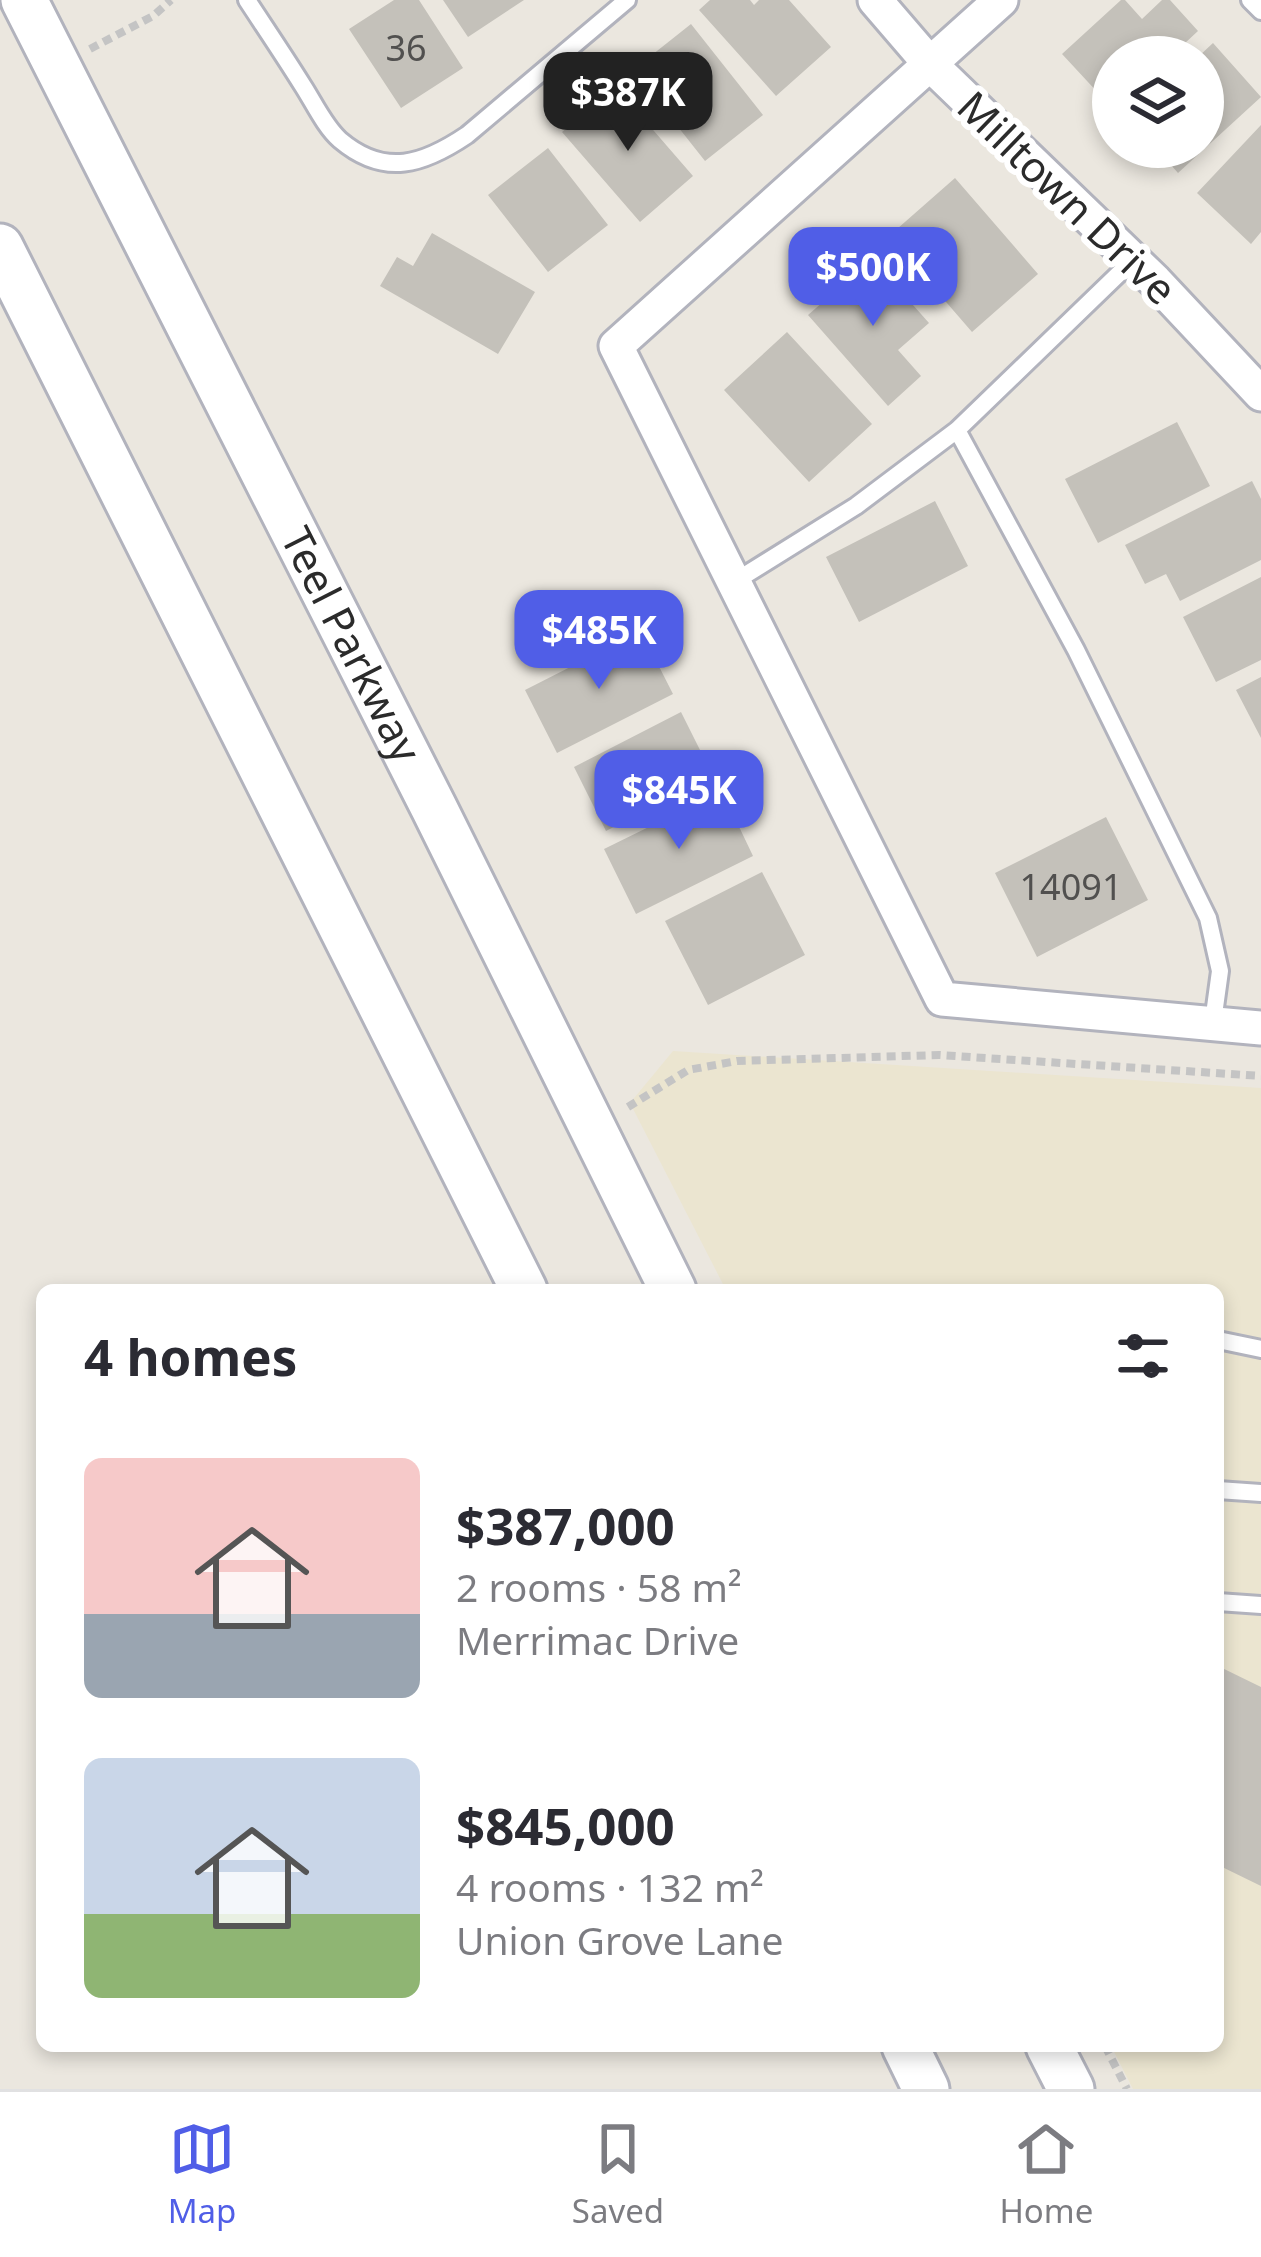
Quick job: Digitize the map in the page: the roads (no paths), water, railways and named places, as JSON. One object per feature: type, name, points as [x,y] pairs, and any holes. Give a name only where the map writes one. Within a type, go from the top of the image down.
[{"type":"main road","name":"Teel Parkway","points":[[24,0],[670,1284]]},
{"type":"main road","points":[[0,247],[521,1284]]},
{"type":"main road","points":[[907,2052],[926,2089]]},
{"type":"main road","points":[[1052,2052],[1071,2089]]},
{"type":"street","name":"Milltown Drive","points":[[875,0],[930,64],[1133,260],[1261,394]]},
{"type":"street","points":[[1001,0],[616,346],[942,999],[1261,1028]]},
{"type":"lane","points":[[248,0],[338,138],[367,157],[391,163],[418,162],[440,154],[627,0]]},
{"type":"lane","points":[[1250,0],[1261,11]]},
{"type":"lane","points":[[734,582],[856,506],[957,430],[1133,260]]},
{"type":"lane","points":[[957,430],[1076,650],[1208,918],[1220,971],[1213,1022]]},
{"type":"lane","points":[[1224,1341],[1261,1349]]},
{"type":"lane","points":[[1224,1490],[1261,1493]]},
{"type":"lane","points":[[1224,1602],[1261,1605]]}]
